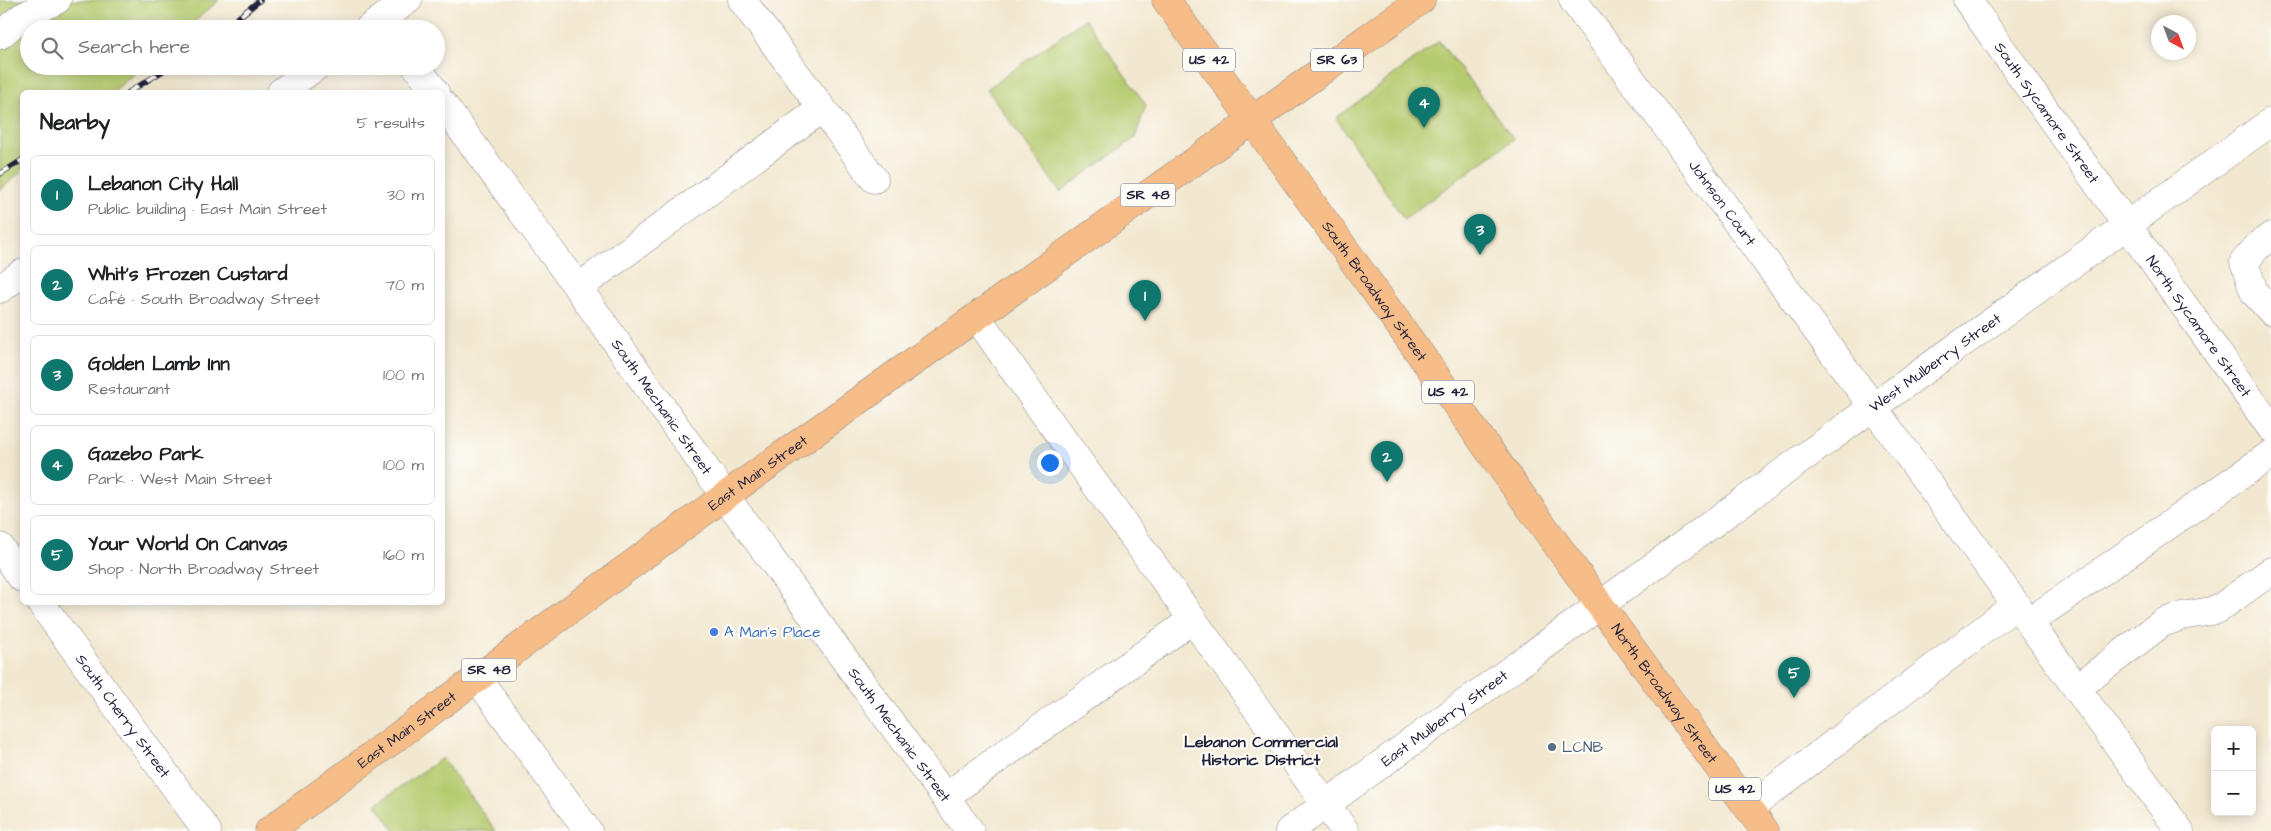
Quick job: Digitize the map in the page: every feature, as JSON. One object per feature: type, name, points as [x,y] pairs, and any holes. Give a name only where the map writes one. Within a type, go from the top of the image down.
[{"type":"main road","name":"South Broadway Street","points":[[1166,0],[1600,605]]},
{"type":"main road","name":"SR 63","points":[[1253,121],[1421,0]]},
{"type":"main road","name":"East Main Street","points":[[269,831],[725,496],[1253,121]]},
{"type":"main road","name":"North Broadway Street","points":[[1600,605],[1765,831]]},
{"type":"street","points":[[0,35],[22,17],[57,0]]},
{"type":"street","points":[[377,19],[408,0]]},
{"type":"street","points":[[742,0],[874,179]]},
{"type":"street","name":"Johnson Court","points":[[1573,0],[1873,407],[2180,831]]},
{"type":"street","name":"South Sycamore Street","points":[[1966,0],[2127,224]]},
{"type":"street","points":[[284,90],[305,75]]},
{"type":"street","points":[[423,75],[434,90]]},
{"type":"street","name":"South Mechanic Street","points":[[445,106],[578,288],[725,496],[945,797],[965,829]]},
{"type":"street","points":[[578,288],[821,109]]},
{"type":"street","name":"West Mulberry Street","points":[[1600,605],[2271,122]]},
{"type":"street","name":"North Sycamore Street","points":[[2127,224],[2271,428]]},
{"type":"street","points":[[2271,236],[2258,246],[2244,262],[2254,292],[2271,311]]},
{"type":"street","points":[[0,289],[20,274]]},
{"type":"street","points":[[977,317],[1036,402],[1345,831]]},
{"type":"street","points":[[1749,808],[2023,614],[2271,454]]},
{"type":"street","points":[[0,547],[20,575]]},
{"type":"street","points":[[2076,688],[2162,622],[2182,616],[2217,610],[2271,570]]},
{"type":"street","name":"South Cherry Street","points":[[42,605],[207,831]]},
{"type":"street","name":"East Mulberry Street","points":[[1289,831],[1600,605]]},
{"type":"street","points":[[945,797],[1193,619]]},
{"type":"street","points":[[477,678],[588,831]]},
{"type":"green space","points":[[0,0],[219,0],[196,20],[20,20],[20,75],[133,75],[115,90],[20,90],[20,173],[0,190]]},
{"type":"green space","points":[[1085,19],[1146,105],[1135,138],[1060,192],[987,89]]},
{"type":"green space","points":[[1439,41],[1514,139],[1404,219],[1336,118]]},
{"type":"green space","points":[[442,758],[496,831],[395,831],[376,804]]},
{"type":"railway","points":[[235,20],[260,0]]},
{"type":"railway","points":[[132,90],[156,75]]},
{"type":"railway","points":[[0,174],[20,161]]},
{"type":"place","name":"Gazebo Park","points":[[1424,128]]},
{"type":"place","name":"Golden Lamb Inn","points":[[1480,255]]},
{"type":"place","name":"Lebanon City Hall","points":[[1145,321]]},
{"type":"place","name":"Whit's Frozen Custard","points":[[1387,482]]},
{"type":"place","name":"A Man's Place","points":[[714,632]]},
{"type":"place","name":"Your World On Canvas","points":[[1794,698]]},
{"type":"place","name":"LCNB","points":[[1552,747]]},
{"type":"district","name":"Lebanon Commercial Historic District","points":[[1261,751]]}]
